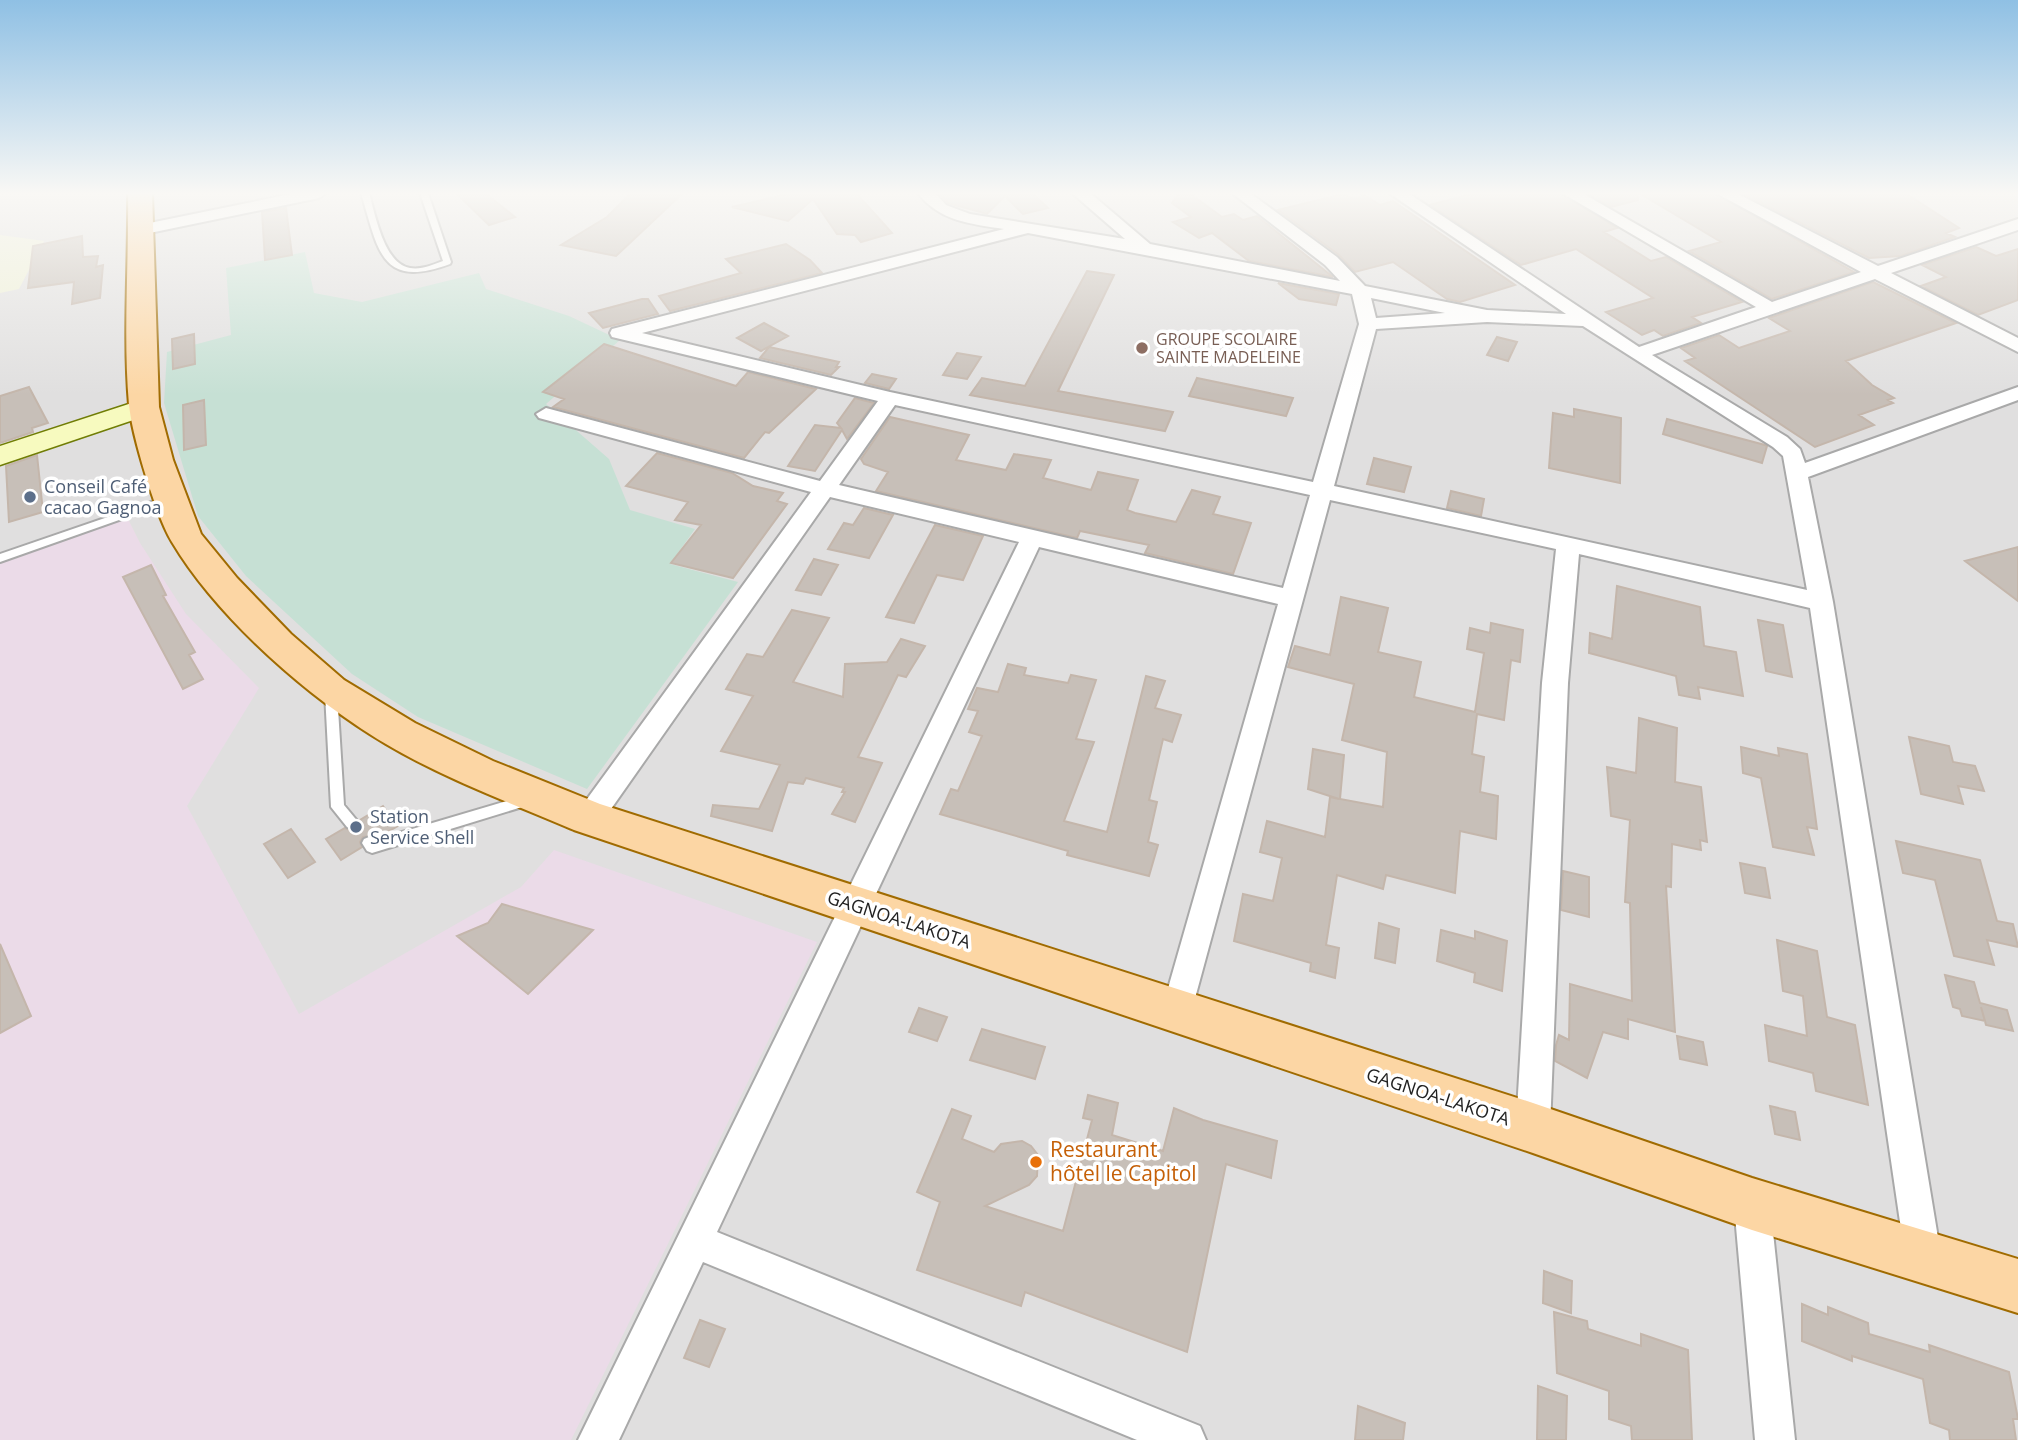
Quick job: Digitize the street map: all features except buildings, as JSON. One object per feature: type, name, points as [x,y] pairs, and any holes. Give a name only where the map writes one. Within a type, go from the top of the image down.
[{"type":"main road","name":"GAGNOA-LAKOTA","points":[[141,260],[144,407],[169,499],[186,538],[225,587],[278,643],[331,690],[401,734],[589,818],[1533,1128],[1752,1204],[2018,1286]]},
{"type":"street","points":[[903,260],[619,333],[890,398],[1568,544],[1821,602]]},
{"type":"street","points":[[1205,260],[1487,316]]},
{"type":"street","points":[[1177,1013],[1368,324],[1360,292],[1330,260]]},
{"type":"street","points":[[1496,260],[1637,354],[1780,442],[1793,454],[1799,472],[1821,602],[1923,1256]]},
{"type":"street","points":[[1687,260],[1770,308]]},
{"type":"street","points":[[1853,260],[2018,346]]},
{"type":"street","points":[[1637,354],[1906,260]]},
{"type":"street","points":[[1368,324],[1487,316],[1586,321]]},
{"type":"street","points":[[1799,472],[2018,393]]},
{"type":"street","points":[[589,818],[890,398]]},
{"type":"street","points":[[0,456],[144,407]]},
{"type":"street","points":[[546,414],[825,489],[1292,599]]},
{"type":"street","points":[[598,1440],[1032,538]]},
{"type":"street","points":[[1533,1128],[1555,683],[1568,544]]},
{"type":"street","points":[[1752,1204],[1775,1440]]},
{"type":"street","points":[[692,1240],[1186,1440]]},
{"type":"lane","points":[[387,260],[400,269],[421,271],[446,260]]},
{"type":"lane","points":[[0,558],[169,499]]},
{"type":"lane","points":[[331,690],[338,807],[352,823]]},
{"type":"lane","points":[[369,843],[372,847],[538,796]]},
{"type":"shaded area","points":[[0,260],[2018,260],[2018,1440],[0,1440]]},
{"type":"shaded area","points":[[126,515],[140,543],[186,614],[259,688],[187,806],[299,1014],[521,887],[554,850],[817,942],[571,1440],[0,1440],[0,555]]},
{"type":"green space","points":[[0,260],[34,260],[19,289],[0,293]]},
{"type":"green space","points":[[265,260],[307,260],[314,293],[362,302],[479,273],[486,289],[569,316],[620,340],[546,404],[609,459],[630,510],[695,529],[670,564],[738,582],[587,789],[418,717],[352,674],[246,576],[198,516],[164,403],[167,352],[231,335],[226,268]]},
{"type":"place","name":"GROUPE SCOLAIRE SAINTE MADELEINE","points":[[1142,348]]},
{"type":"place","name":"Conseil Café cacao Gagnoa","points":[[30,497]]},
{"type":"place","name":"Station Service Shell","points":[[356,827]]},
{"type":"place","name":"Restaurant hôtel le Capitol","points":[[1036,1162]]}]
